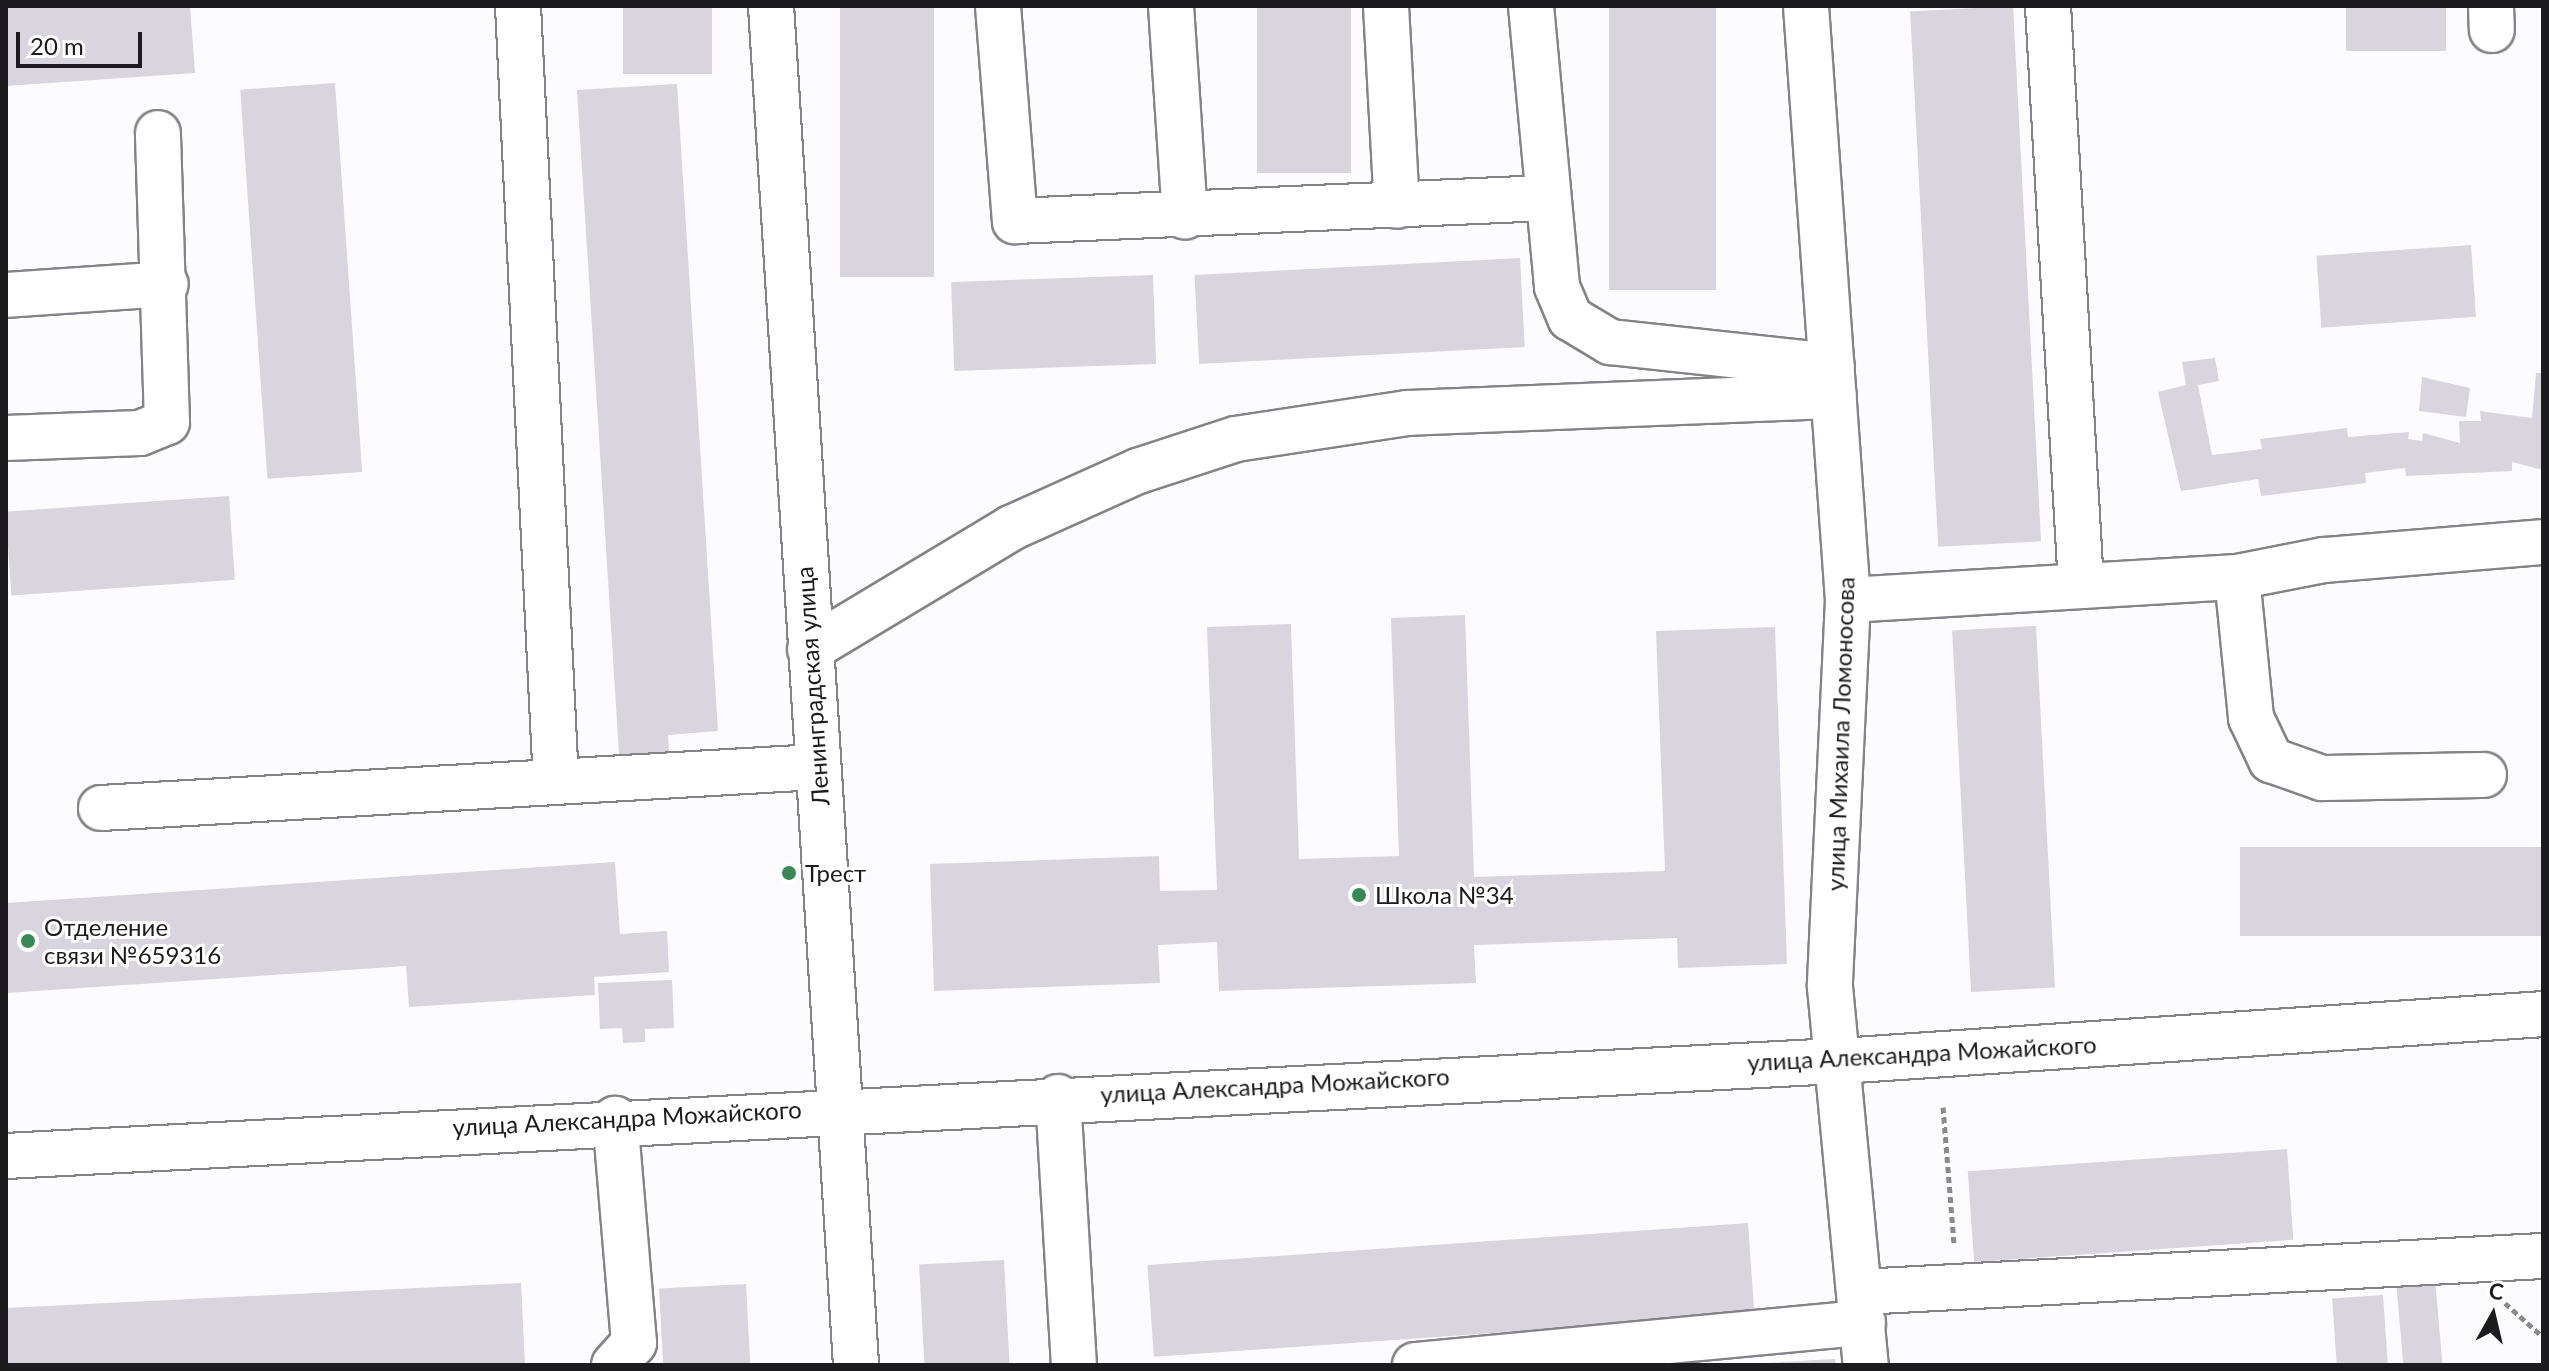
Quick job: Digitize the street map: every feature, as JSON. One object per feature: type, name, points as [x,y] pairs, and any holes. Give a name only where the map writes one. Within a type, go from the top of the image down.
[{"type":"street","points":[[518,6],[556,782]]},
{"type":"street","name":"Ленинградская улица","points":[[771,6],[856,1365]]},
{"type":"street","points":[[998,6],[1015,221],[1185,217],[1546,198]]},
{"type":"street","points":[[1171,6],[1185,217]]},
{"type":"street","points":[[1386,6],[1397,206]]},
{"type":"street","points":[[1531,6],[1546,198],[1561,305],[1587,335],[1833,381]]},
{"type":"street","name":"улица Михаила Ломоносова","points":[[1806,6],[1848,600],[1830,987],[1840,1061],[1863,1327]]},
{"type":"street","points":[[2048,6],[2081,586]]},
{"type":"street","points":[[6,438],[140,433],[167,422],[166,284],[158,133]]},
{"type":"street","points":[[6,295],[166,284]]},
{"type":"street","points":[[810,649],[1011,528],[1138,471],[1236,439],[1407,413],[1833,381]]},
{"type":"street","points":[[1848,600],[2237,577],[2324,560],[2543,542]]},
{"type":"street","points":[[2237,577],[2251,718],[2271,760],[2322,778],[2484,775]]},
{"type":"street","points":[[101,808],[817,767]]},
{"type":"street","name":"улица Александра Можайского","points":[[6,1156],[839,1107],[1840,1061],[2543,1014]]},
{"type":"street","points":[[1058,1097],[1074,1365]]},
{"type":"street","points":[[615,1119],[628,1358]]},
{"type":"street","points":[[1415,1365],[1661,1355],[1863,1327],[1958,1290],[2543,1256]]},
{"type":"path","points":[[1943,1107],[1958,1290]]},
{"type":"building","points":[[6,6],[190,6],[195,73],[6,86]]},
{"type":"building","points":[[623,6],[712,6],[712,74],[623,74]]},
{"type":"building","points":[[840,6],[934,6],[934,277],[840,277]]},
{"type":"building","points":[[1257,6],[1351,6],[1351,173],[1257,173]]},
{"type":"building","points":[[1609,6],[1716,6],[1716,290],[1609,290]]},
{"type":"building","points":[[2013,6],[2041,541],[1938,547],[1910,11]]},
{"type":"building","points":[[2346,6],[2446,6],[2446,51],[2346,51]]},
{"type":"building","points":[[335,83],[362,472],[267,479],[240,90]]},
{"type":"building","points":[[677,84],[718,731],[668,735],[670,765],[620,769],[577,90]]},
{"type":"building","points":[[2471,245],[2476,317],[2321,328],[2316,256]]},
{"type":"building","points":[[1520,258],[1525,347],[1199,364],[1194,275]]},
{"type":"building","points":[[1153,275],[1156,364],[954,371],[951,282]]},
{"type":"building","points":[[2215,358],[2219,381],[2198,385],[2212,455],[2262,449],[2260,439],[2347,428],[2348,437],[2409,432],[2408,439],[2422,441],[2423,433],[2460,443],[2459,421],[2481,421],[2480,411],[2532,418],[2536,373],[2543,373],[2543,470],[2512,462],[2512,471],[2406,476],[2405,468],[2365,473],[2366,483],[2261,496],[2258,479],[2181,491],[2158,392],[2186,385],[2182,362]]},
{"type":"building","points":[[2422,377],[2470,388],[2466,417],[2419,411]]},
{"type":"building","points":[[229,496],[235,580],[11,595],[6,512]]},
{"type":"building","points":[[1465,615],[1474,877],[1665,871],[1656,631],[1775,627],[1787,964],[1678,968],[1677,938],[1474,945],[1476,983],[1219,991],[1217,942],[1158,945],[1160,983],[934,991],[930,864],[1159,856],[1160,891],[1217,890],[1207,627],[1291,624],[1299,859],[1399,856],[1391,618]]},
{"type":"building","points":[[2036,626],[2055,988],[1971,992],[1952,630]]},
{"type":"building","points":[[2240,847],[2543,847],[2543,936],[2240,936]]},
{"type":"building","points":[[615,862],[620,934],[667,931],[669,972],[594,977],[595,995],[409,1007],[406,966],[6,993],[6,903]]},
{"type":"building","points":[[672,980],[674,1028],[645,1029],[645,1042],[623,1043],[622,1028],[600,1029],[598,983]]},
{"type":"building","points":[[2287,1149],[2293,1240],[1974,1262],[1968,1171]]},
{"type":"building","points":[[1748,1223],[1754,1315],[1154,1357],[1147,1265]]},
{"type":"building","points":[[1004,1260],[1009,1365],[924,1365],[919,1264]]},
{"type":"building","points":[[2435,1279],[2442,1365],[2403,1365],[2396,1282]]},
{"type":"building","points":[[521,1283],[525,1365],[6,1365],[6,1308]]},
{"type":"building","points":[[746,1284],[750,1365],[663,1365],[659,1289]]},
{"type":"building","points":[[2383,1295],[2388,1365],[2337,1365],[2332,1299]]},
{"type":"building","points":[[1835,1359],[1836,1365],[1765,1365],[1765,1363]]},
{"type":"place","name":"Трест","points":[[789,873]]},
{"type":"place","name":"Школа №34","points":[[1359,895]]},
{"type":"place","name":"Отделение связи №659316","points":[[28,941]]}]
